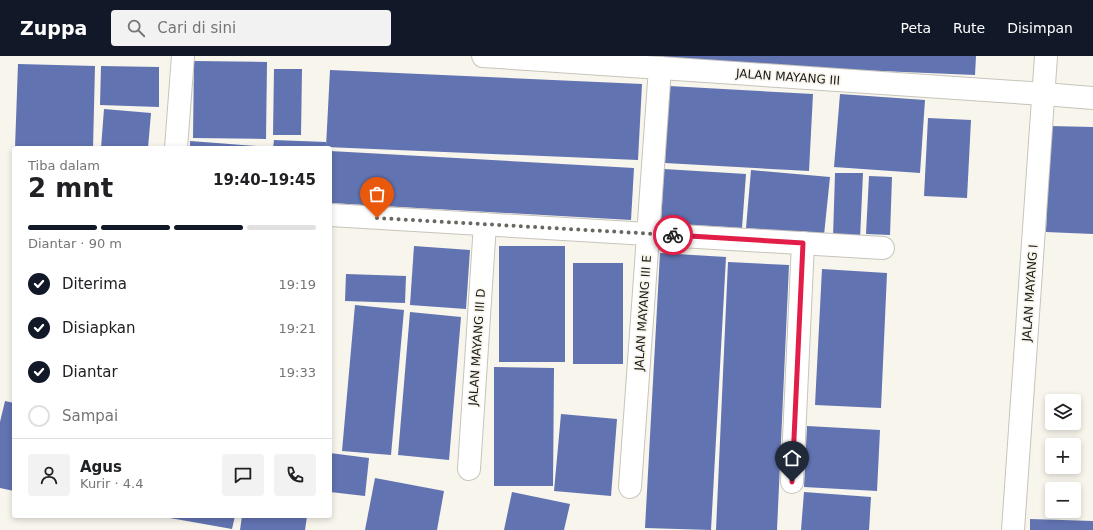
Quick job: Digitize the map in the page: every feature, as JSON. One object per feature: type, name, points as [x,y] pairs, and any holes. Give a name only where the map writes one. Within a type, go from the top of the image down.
[{"type":"street","points":[[176,146],[183,56]]},
{"type":"street","name":"JALAN MAYANG III","points":[[483,56],[617,61],[660,68],[1093,98]]},
{"type":"street","name":"JALAN MAYANG I","points":[[1013,530],[1046,56]]},
{"type":"street","name":"JALAN MAYANG III E","points":[[630,487],[660,68]]},
{"type":"street","points":[[332,215],[882,248]]},
{"type":"street","name":"JALAN MAYANG III D","points":[[469,470],[485,224]]},
{"type":"street","points":[[792,482],[803,243]]},
{"type":"building","points":[[631,56],[976,56],[975,75],[692,63]]},
{"type":"building","points":[[194,61],[267,62],[266,139],[193,138]]},
{"type":"building","points":[[18,64],[95,66],[93,146],[15,146]]},
{"type":"building","points":[[101,66],[159,67],[159,107],[100,105]]},
{"type":"building","points":[[274,69],[302,69],[301,135],[273,135]]},
{"type":"building","points":[[330,70],[642,84],[638,160],[326,146]]},
{"type":"building","points":[[669,86],[813,94],[809,171],[665,163]]},
{"type":"building","points":[[840,94],[925,100],[920,173],[834,167]]},
{"type":"building","points":[[104,109],[151,113],[148,146],[101,146]]},
{"type":"building","points":[[928,118],[971,120],[967,198],[924,196]]},
{"type":"building","points":[[1050,126],[1093,127],[1093,234],[1046,232]]},
{"type":"building","points":[[274,140],[326,142],[326,146],[273,146]]},
{"type":"building","points":[[190,141],[258,146],[190,146]]},
{"type":"building","points":[[332,151],[634,168],[631,220],[332,203]]},
{"type":"building","points":[[664,169],[746,174],[742,228],[661,223]]},
{"type":"building","points":[[751,170],[830,177],[824,235],[746,228]]},
{"type":"building","points":[[835,173],[863,173],[860,239],[833,237]]},
{"type":"building","points":[[869,176],[892,177],[890,235],[866,234]]},
{"type":"building","points":[[414,246],[470,250],[466,309],[410,305]]},
{"type":"building","points":[[499,246],[565,246],[565,362],[499,362]]},
{"type":"building","points":[[660,253],[726,257],[711,530],[645,528]]},
{"type":"building","points":[[728,262],[789,265],[777,530],[716,530]]},
{"type":"building","points":[[573,263],[623,263],[623,364],[573,364]]},
{"type":"building","points":[[822,269],[887,273],[881,408],[815,405]]},
{"type":"building","points":[[346,274],[406,276],[405,303],[345,301]]},
{"type":"building","points":[[355,305],[404,310],[391,455],[342,451]]},
{"type":"building","points":[[410,312],[461,317],[449,460],[398,455]]},
{"type":"building","points":[[494,367],[554,368],[553,486],[494,486]]},
{"type":"building","points":[[5,401],[12,403],[12,491],[0,488],[0,422]]},
{"type":"building","points":[[561,414],[617,419],[611,496],[554,491]]},
{"type":"building","points":[[807,426],[880,430],[877,491],[804,487]]},
{"type":"building","points":[[332,453],[369,458],[365,496],[332,492]]},
{"type":"building","points":[[375,478],[444,491],[437,530],[365,530]]},
{"type":"building","points":[[512,492],[570,504],[564,530],[504,530]]},
{"type":"building","points":[[804,492],[871,497],[869,530],[801,530]]},
{"type":"building","points":[[170,518],[235,518],[232,529]]},
{"type":"building","points":[[242,518],[307,518],[305,530],[240,530]]},
{"type":"building","points":[[1030,519],[1093,521],[1093,530],[1030,530]]},
{"type":"way so far","points":[[377,218],[673,235]]},
{"type":"route","points":[[673,235],[803,243],[792,482]]}]
